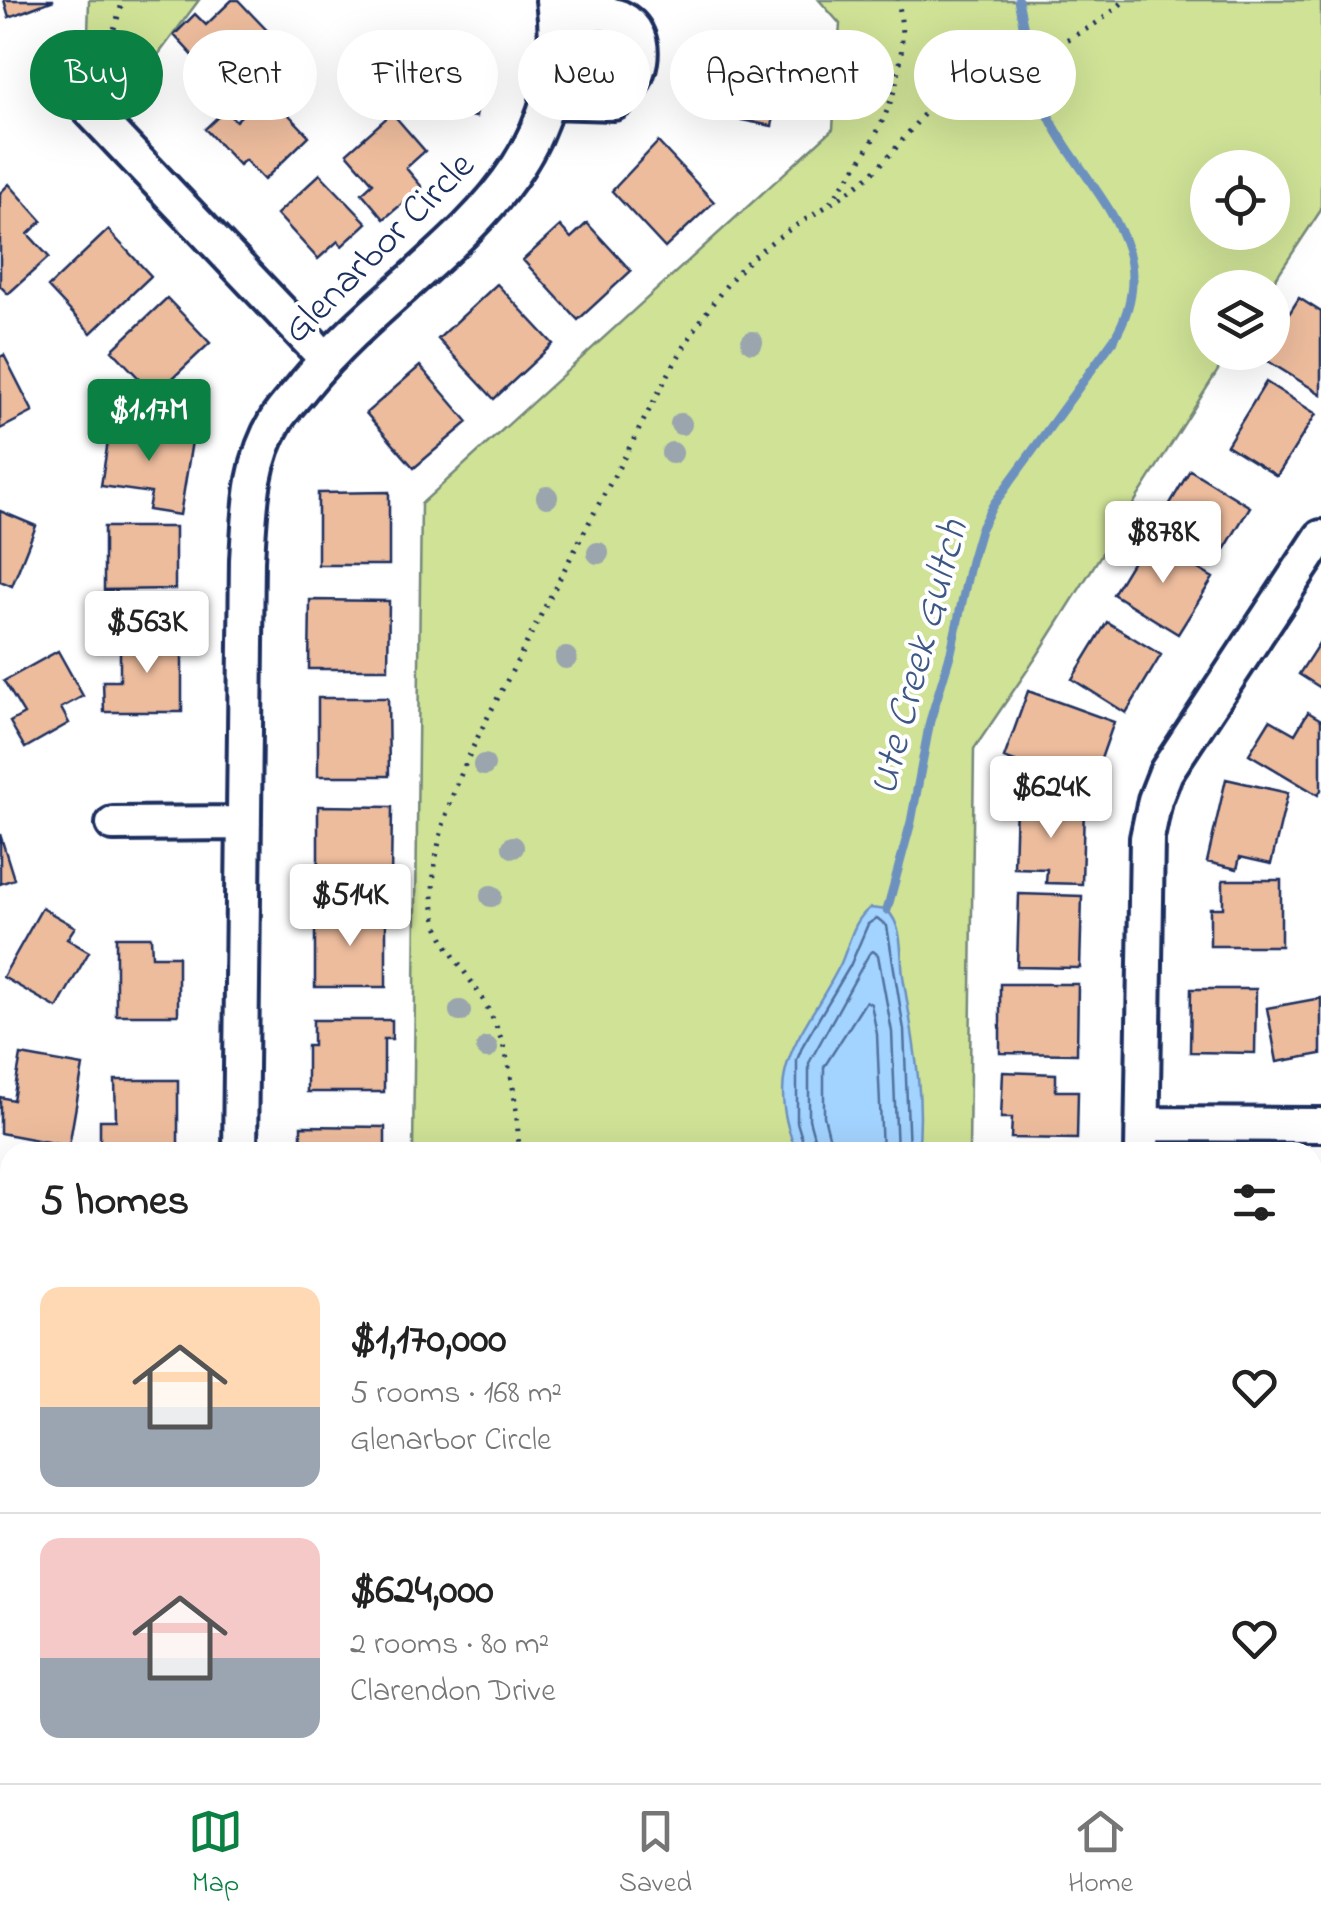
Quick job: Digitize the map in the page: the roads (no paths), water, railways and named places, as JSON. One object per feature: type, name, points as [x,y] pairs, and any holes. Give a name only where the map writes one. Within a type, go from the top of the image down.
[{"type":"street","points":[[554,7],[618,16],[632,30]]},
{"type":"street","points":[[99,120],[326,359]]},
{"type":"street","name":"Glenarbor Circle","points":[[240,1142],[251,488],[261,453],[276,420],[326,359],[484,212],[529,151],[542,120]]},
{"type":"street","points":[[1320,542],[1166,772],[1155,800],[1147,838],[1142,1138],[1321,1125]]},
{"type":"street","points":[[112,824],[244,823]]},
{"type":"water","points":[[870,908],[887,910],[899,933],[919,1086],[919,1142],[794,1142],[783,1096],[785,1073],[802,1031],[828,988]]},
{"type":"waterway","points":[[1018,0],[1024,30]]},
{"type":"waterway","name":"Ute Creek Gultch","points":[[887,910],[911,822],[930,721],[980,530],[993,505],[1114,339],[1129,305],[1132,274],[1126,245],[1114,217],[1051,120]]}]
